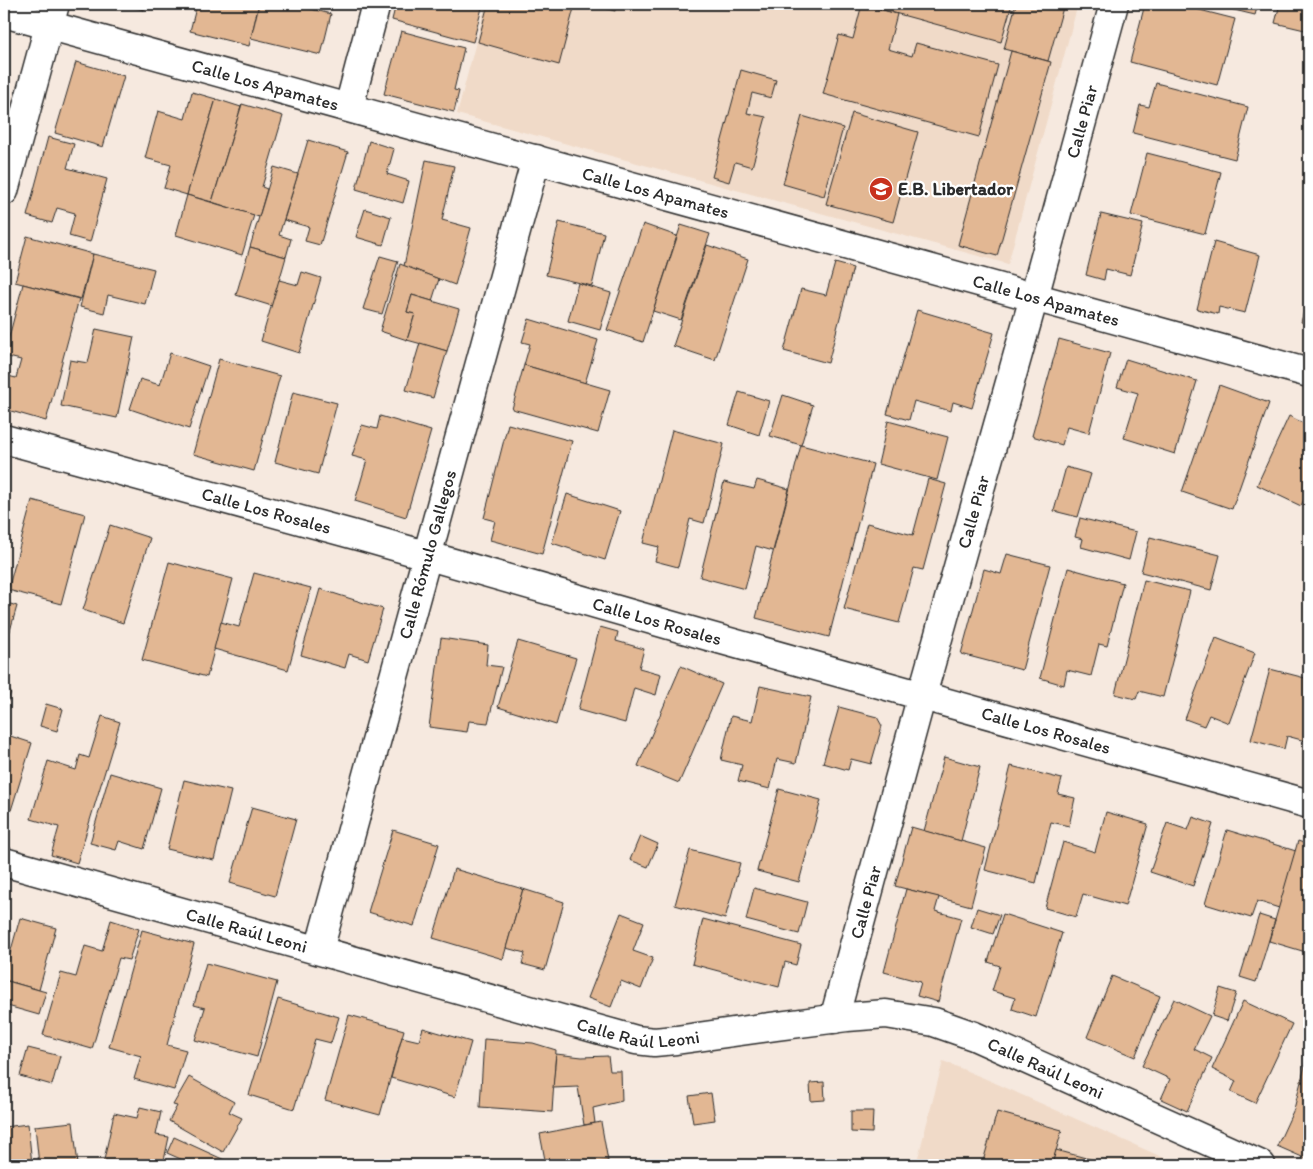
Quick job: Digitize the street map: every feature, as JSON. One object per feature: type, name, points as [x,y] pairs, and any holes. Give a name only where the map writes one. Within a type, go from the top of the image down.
[{"type":"street","points":[[349,107],[376,4]]},
{"type":"street","name":"Calle Piar","points":[[834,1019],[1114,4]]},
{"type":"street","name":"Calle Los Apamates","points":[[4,12],[52,14],[349,107],[1309,373]]},
{"type":"street","points":[[4,191],[52,14]]},
{"type":"street","name":"Calle Rómulo Gallegos","points":[[319,950],[536,159]]},
{"type":"street","name":"Calle Los Rosales","points":[[4,439],[1309,804]]},
{"type":"street","name":"Calle Raúl Leoni","points":[[4,862],[636,1040],[654,1042],[676,1040],[886,1014],[934,1022],[974,1036],[1261,1165]]},
{"type":"shaded area","name":"E.B. Libertador","points":[[486,4],[1078,4],[1008,264],[457,114]]},
{"type":"shaded area","points":[[943,1061],[986,1079],[1180,1165],[916,1165]]},
{"type":"building","points":[[120,4],[145,4],[144,10]]},
{"type":"building","points":[[197,4],[259,4],[249,46],[190,31]]},
{"type":"building","points":[[259,4],[291,4],[331,14],[321,55],[251,38]]},
{"type":"building","points":[[396,4],[483,4],[473,42],[392,20]]},
{"type":"building","points":[[488,4],[561,4],[574,8],[559,65],[478,42]]},
{"type":"building","points":[[590,4],[617,4],[615,11]]},
{"type":"building","points":[[862,4],[897,14],[888,49],[912,56],[916,43],[998,65],[979,137],[823,94],[839,35],[853,39]]},
{"type":"building","points":[[881,4],[1012,4],[1001,42],[880,9]]},
{"type":"building","points":[[1016,4],[1064,4],[1048,61],[1004,49]]},
{"type":"building","points":[[1145,4],[1176,4],[1235,19],[1217,85],[1130,62]]},
{"type":"building","points":[[1209,4],[1258,4],[1255,15]]},
{"type":"building","points":[[1280,4],[1309,4],[1309,31],[1275,23]]},
{"type":"building","points":[[401,31],[464,48],[454,90],[459,91],[454,112],[384,94]]},
{"type":"building","points":[[1011,51],[1051,62],[997,256],[958,245]]},
{"type":"building","points":[[76,62],[124,76],[103,147],[55,133]]},
{"type":"building","points":[[741,70],[776,80],[771,98],[752,93],[747,113],[766,117],[752,167],[735,162],[729,182],[712,177]]},
{"type":"building","points":[[1156,83],[1248,107],[1235,159],[1133,133],[1140,105],[1149,107]]},
{"type":"building","points":[[192,92],[216,99],[187,195],[164,188],[171,165],[145,158],[158,111],[185,119]]},
{"type":"building","points":[[216,99],[241,107],[212,202],[187,195]]},
{"type":"building","points":[[242,104],[283,116],[262,187],[267,189],[259,217],[212,202]]},
{"type":"building","points":[[852,113],[918,132],[893,222],[826,204]]},
{"type":"building","points":[[802,116],[843,128],[824,196],[783,184]]},
{"type":"building","points":[[48,137],[74,144],[67,168],[107,179],[90,242],[69,236],[75,213],[57,208],[52,223],[27,216]]},
{"type":"building","points":[[308,140],[348,152],[320,245],[305,241],[309,227],[284,220]]},
{"type":"building","points":[[369,141],[394,149],[387,174],[409,181],[403,203],[356,189]]},
{"type":"building","points":[[1147,153],[1221,172],[1205,234],[1131,215]]},
{"type":"building","points":[[426,160],[454,166],[442,220],[471,228],[455,285],[404,266]]},
{"type":"building","points":[[274,167],[298,174],[279,235],[291,239],[286,257],[250,247]]},
{"type":"building","points":[[187,195],[254,215],[242,255],[176,235]]},
{"type":"building","points":[[365,209],[391,217],[383,245],[356,237]]},
{"type":"building","points":[[1101,214],[1143,224],[1130,275],[1106,269],[1104,280],[1086,275]]},
{"type":"building","points":[[559,222],[604,233],[592,286],[546,275]]},
{"type":"building","points":[[643,224],[677,236],[643,342],[607,330]]},
{"type":"building","points":[[681,225],[710,234],[681,320],[653,311]]},
{"type":"building","points":[[27,236],[93,254],[81,299],[15,282]]},
{"type":"building","points":[[1214,242],[1260,255],[1245,313],[1219,307],[1218,314],[1197,309]]},
{"type":"building","points":[[707,245],[748,259],[715,360],[673,346]]},
{"type":"building","points":[[250,247],[286,257],[272,306],[236,295]]},
{"type":"building","points":[[93,254],[154,269],[145,304],[108,295],[104,313],[80,307]]},
{"type":"building","points":[[380,256],[398,261],[382,314],[363,309]]},
{"type":"building","points":[[835,263],[853,268],[828,363],[784,351],[801,289],[826,295]]},
{"type":"building","points":[[400,264],[439,279],[432,301],[412,295],[407,312],[415,314],[407,340],[380,331]]},
{"type":"building","points":[[302,272],[321,278],[299,353],[261,341],[279,280],[298,285]]},
{"type":"building","points":[[578,283],[611,293],[600,330],[568,321]]},
{"type":"building","points":[[23,284],[79,299],[46,421],[4,409],[4,393],[8,376],[16,378],[21,360],[4,356]]},
{"type":"building","points":[[1309,292],[1309,324],[1301,322]]},
{"type":"building","points":[[412,295],[459,309],[447,351],[407,340],[415,314],[407,312]]},
{"type":"building","points":[[917,310],[994,333],[972,408],[953,402],[951,411],[914,401],[909,420],[887,414]]},
{"type":"building","points":[[529,319],[598,340],[585,383],[524,365],[530,344],[522,342]]},
{"type":"building","points":[[96,329],[134,337],[117,418],[61,406],[70,360],[88,363]]},
{"type":"building","points":[[1059,339],[1110,353],[1089,433],[1067,427],[1062,445],[1032,436]]},
{"type":"building","points":[[420,343],[447,351],[433,398],[406,390]]},
{"type":"building","points":[[170,353],[209,366],[189,429],[130,409],[140,379],[160,385]]},
{"type":"building","points":[[219,359],[280,376],[254,471],[193,454]]},
{"type":"building","points":[[1126,359],[1197,381],[1175,454],[1124,438],[1138,393],[1117,387]]},
{"type":"building","points":[[524,365],[610,390],[598,433],[512,409]]},
{"type":"building","points":[[1219,385],[1269,403],[1232,509],[1182,492]]},
{"type":"building","points":[[293,392],[337,403],[318,474],[275,462]]},
{"type":"building","points":[[739,392],[769,401],[759,435],[729,425]]},
{"type":"building","points":[[783,395],[813,405],[801,445],[770,436]]},
{"type":"building","points":[[380,416],[431,431],[406,517],[355,501],[367,460],[352,456],[362,425],[377,429]]},
{"type":"building","points":[[1289,416],[1309,426],[1309,489],[1301,506],[1257,485]]},
{"type":"building","points":[[888,421],[948,437],[937,480],[878,464]]},
{"type":"building","points":[[508,424],[572,441],[542,554],[490,540],[495,521],[484,518]]},
{"type":"building","points":[[672,430],[724,444],[704,523],[690,519],[678,567],[655,561],[659,547],[643,543]]},
{"type":"building","points":[[801,445],[873,464],[829,637],[756,618]]},
{"type":"building","points":[[1066,467],[1091,474],[1078,517],[1054,511]]},
{"type":"building","points":[[928,479],[946,484],[923,570],[914,568],[899,623],[844,609],[867,523],[913,535]]},
{"type":"building","points":[[757,480],[789,489],[773,551],[756,546],[745,589],[700,577],[724,482],[754,489]]},
{"type":"building","points":[[567,494],[620,511],[605,560],[552,543]]},
{"type":"building","points":[[32,500],[85,514],[61,604],[8,590]]},
{"type":"building","points":[[1080,518],[1136,532],[1129,560],[1081,547],[1083,539],[1075,537]]},
{"type":"building","points":[[110,525],[150,538],[123,623],[83,610]]},
{"type":"building","points":[[1150,537],[1220,555],[1211,590],[1141,572]]},
{"type":"building","points":[[1007,554],[1050,565],[1022,670],[961,654],[984,569],[1001,574]]},
{"type":"building","points":[[169,562],[233,579],[207,677],[142,660]]},
{"type":"building","points":[[1068,568],[1123,583],[1107,646],[1099,644],[1091,676],[1067,670],[1064,685],[1040,678]]},
{"type":"building","points":[[254,573],[311,588],[288,670],[214,649],[221,622],[239,627]]},
{"type":"building","points":[[1144,580],[1190,591],[1163,697],[1139,691],[1136,699],[1115,694]]},
{"type":"building","points":[[320,589],[383,609],[368,660],[349,654],[345,668],[301,655]]},
{"type":"building","points":[[4,602],[17,606],[4,652]]},
{"type":"building","points":[[600,627],[618,632],[616,641],[644,649],[639,668],[661,674],[656,695],[634,688],[625,723],[578,710]]},
{"type":"building","points":[[441,638],[488,645],[486,665],[502,667],[488,723],[469,721],[467,732],[429,727]]},
{"type":"building","points":[[1216,638],[1255,653],[1229,723],[1209,715],[1204,726],[1185,719]]},
{"type":"building","points":[[518,641],[576,658],[556,725],[498,707]]},
{"type":"building","points":[[681,666],[722,684],[679,783],[638,766]]},
{"type":"building","points":[[1270,669],[1309,679],[1309,742],[1287,736],[1284,749],[1251,740]]},
{"type":"building","points":[[760,686],[811,697],[796,763],[777,759],[770,789],[738,781],[742,765],[721,760],[731,716],[752,721]]},
{"type":"building","points":[[4,689],[11,692],[4,712]]},
{"type":"building","points":[[46,704],[63,709],[57,731],[40,726]]},
{"type":"building","points":[[839,707],[877,717],[882,726],[871,764],[851,759],[848,770],[823,763]]},
{"type":"building","points":[[102,716],[120,722],[77,863],[51,855],[59,827],[31,819],[48,761],[76,770],[80,755],[89,758]]},
{"type":"building","points":[[4,734],[32,743],[8,820],[4,819]]},
{"type":"building","points":[[944,757],[980,767],[961,841],[924,831]]},
{"type":"building","points":[[1011,766],[1062,779],[1058,794],[1075,798],[1069,826],[1051,822],[1036,883],[985,870]]},
{"type":"building","points":[[110,773],[161,788],[144,849],[119,841],[116,850],[90,843]]},
{"type":"building","points":[[184,780],[231,791],[214,860],[167,849]]},
{"type":"building","points":[[779,789],[821,800],[799,882],[757,871]]},
{"type":"building","points":[[252,807],[296,819],[275,896],[230,883]]},
{"type":"building","points":[[1106,812],[1148,824],[1125,906],[1083,894],[1076,917],[1045,908],[1063,842],[1095,852]]},
{"type":"building","points":[[1193,817],[1213,824],[1193,886],[1150,872],[1167,823],[1188,830]]},
{"type":"building","points":[[911,827],[986,848],[971,906],[895,886]]},
{"type":"building","points":[[393,830],[439,844],[414,926],[368,912]]},
{"type":"building","points":[[1227,830],[1296,851],[1279,908],[1257,901],[1251,918],[1205,904]]},
{"type":"building","points":[[640,836],[658,844],[648,867],[630,860]]},
{"type":"building","points":[[1298,841],[1309,845],[1309,953],[1269,941]]},
{"type":"building","points":[[690,850],[740,863],[725,919],[675,905]]},
{"type":"building","points":[[454,869],[523,889],[503,959],[433,938]]},
{"type":"building","points":[[754,888],[807,902],[799,934],[746,920]]},
{"type":"building","points":[[523,889],[564,902],[545,970],[522,964],[525,953],[506,948]]},
{"type":"building","points":[[906,889],[939,897],[935,911],[961,918],[938,1002],[917,996],[921,982],[884,972]]},
{"type":"building","points":[[977,908],[1000,915],[993,934],[971,927]]},
{"type":"building","points":[[621,913],[644,922],[633,951],[653,958],[641,989],[621,981],[611,1007],[588,998]]},
{"type":"building","points":[[1003,914],[1062,933],[1036,1017],[1012,1009],[1015,998],[992,991],[1000,966],[988,962]]},
{"type":"building","points":[[1259,915],[1275,920],[1256,982],[1240,977]]},
{"type":"building","points":[[20,918],[56,928],[39,990],[4,980]]},
{"type":"building","points":[[703,919],[801,945],[796,965],[785,962],[779,987],[692,964]]},
{"type":"building","points":[[111,920],[139,929],[129,960],[119,958],[92,1049],[43,1035],[61,973],[76,977],[85,946],[102,951]]},
{"type":"building","points":[[142,930],[194,944],[167,1045],[186,1050],[174,1090],[134,1079],[141,1056],[109,1047]]},
{"type":"building","points":[[206,963],[277,982],[257,1057],[195,1040],[205,1008],[194,1005]]},
{"type":"building","points":[[1112,976],[1160,996],[1135,1057],[1087,1037]]},
{"type":"building","points":[[4,980],[46,992],[39,1015],[4,1005]]},
{"type":"building","points":[[1220,988],[1236,993],[1227,1021],[1212,1016]]},
{"type":"building","points":[[278,999],[339,1017],[331,1043],[315,1039],[294,1109],[249,1095]]},
{"type":"building","points":[[1174,999],[1210,1016],[1194,1049],[1212,1058],[1187,1111],[1161,1099],[1170,1079],[1142,1066]]},
{"type":"building","points":[[1243,1001],[1292,1024],[1255,1103],[1231,1092],[1236,1081],[1212,1069]]},
{"type":"building","points":[[349,1015],[404,1030],[380,1115],[325,1100]]},
{"type":"building","points":[[423,1028],[471,1042],[455,1097],[391,1078],[402,1037],[419,1041]]},
{"type":"building","points":[[484,1039],[533,1043],[556,1050],[552,1112],[480,1107]]},
{"type":"building","points":[[28,1048],[60,1056],[52,1085],[20,1076]]},
{"type":"building","points":[[1309,1050],[1309,1160],[1277,1146],[1294,1109]]},
{"type":"building","points":[[556,1054],[582,1057],[608,1056],[610,1071],[621,1071],[622,1101],[593,1108],[595,1123],[584,1125],[578,1087],[553,1088]]},
{"type":"building","points":[[189,1077],[234,1102],[229,1112],[242,1118],[223,1152],[169,1121],[177,1106],[173,1105]]},
{"type":"building","points":[[824,1082],[825,1100],[811,1101],[810,1083]]},
{"type":"building","points":[[711,1093],[715,1120],[693,1123],[689,1096]]},
{"type":"building","points":[[140,1107],[161,1112],[156,1135],[169,1137],[163,1165],[103,1165],[114,1113],[137,1118]]},
{"type":"building","points":[[851,1111],[873,1111],[872,1133],[851,1132]]},
{"type":"building","points":[[997,1112],[1062,1130],[1052,1165],[982,1165]]},
{"type":"building","points":[[73,1122],[78,1165],[39,1165],[35,1126]]},
{"type":"building","points":[[601,1122],[608,1161],[583,1165],[546,1165],[540,1134]]},
{"type":"building","points":[[28,1124],[32,1165],[4,1165],[4,1127]]},
{"type":"building","points":[[174,1137],[231,1163],[229,1165],[194,1165],[167,1153]]},
{"type":"building","points":[[1056,1150],[1112,1165],[1052,1165]]},
{"type":"place","name":"E.B. Libertador","points":[[881,189]]}]
